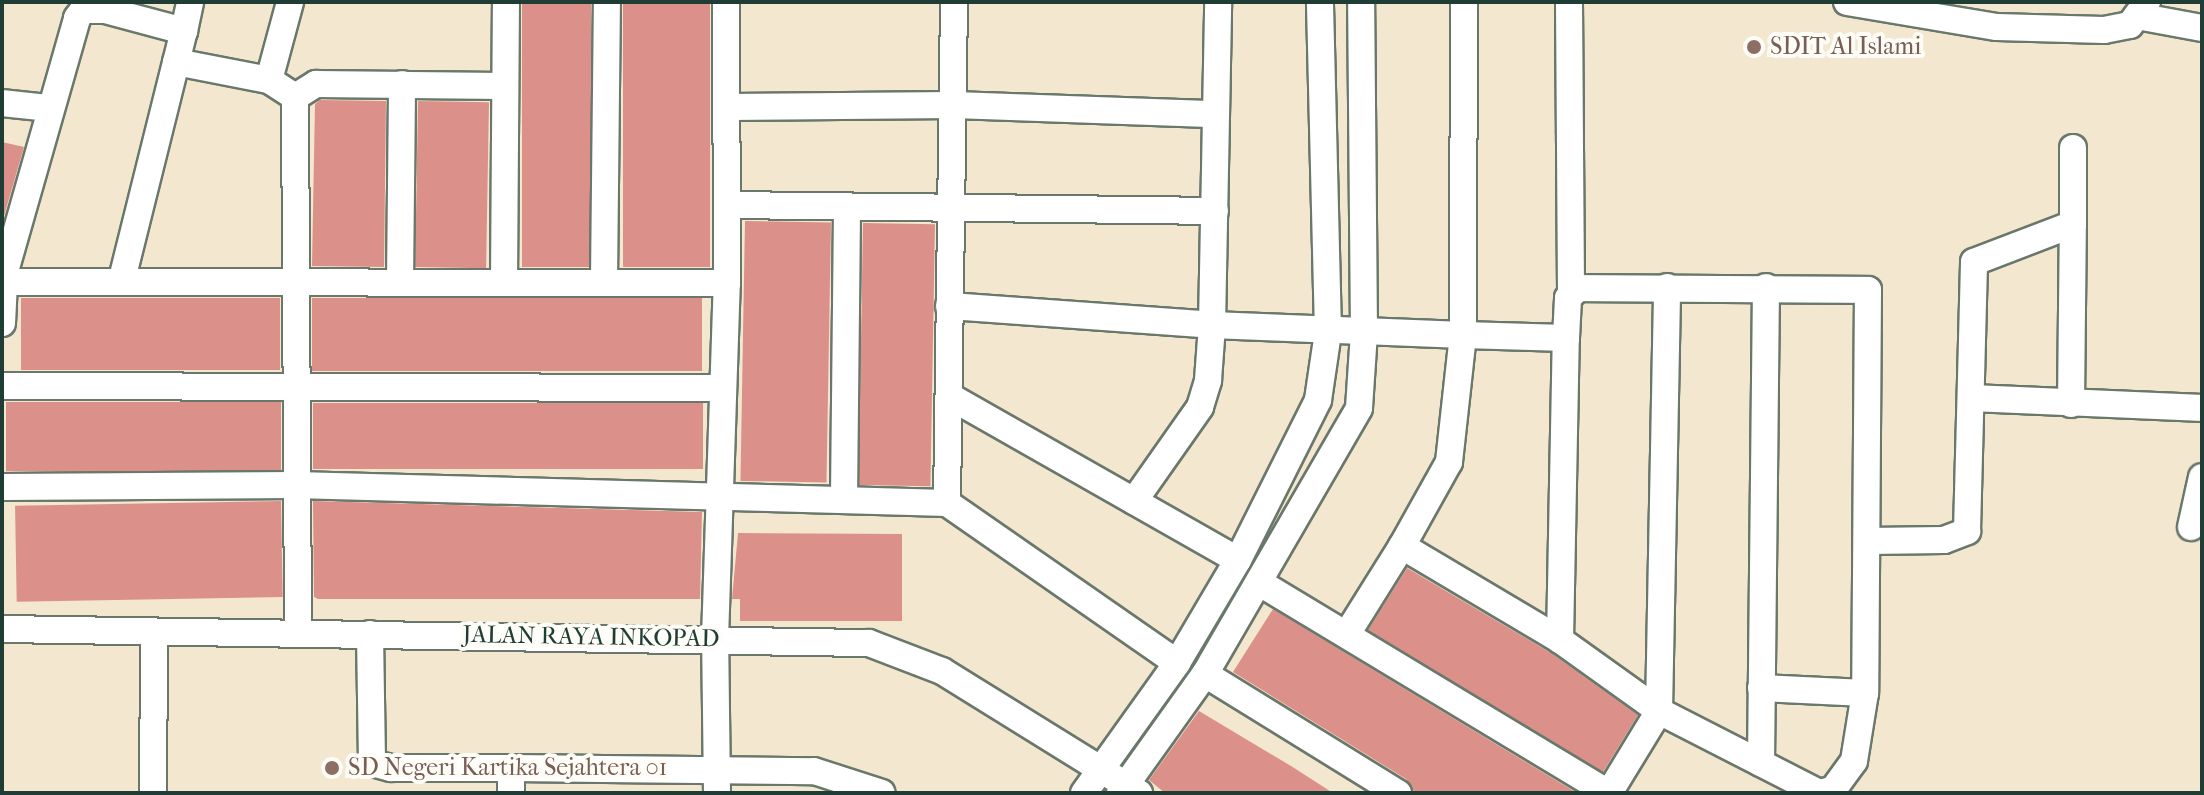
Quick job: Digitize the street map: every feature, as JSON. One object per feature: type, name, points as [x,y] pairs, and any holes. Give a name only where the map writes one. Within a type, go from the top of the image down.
[{"type":"street","points":[[122,279],[190,2]]},
{"type":"street","points":[[269,80],[290,2]]},
{"type":"street","points":[[504,282],[506,2]]},
{"type":"street","points":[[604,281],[607,2]]},
{"type":"street","points":[[717,781],[715,639],[730,107],[726,2]]},
{"type":"street","points":[[947,503],[954,2]]},
{"type":"street","points":[[1134,501],[1200,407],[1208,380],[1212,325],[1218,2]]},
{"type":"street","points":[[1084,793],[1177,663],[1238,560],[1318,400],[1328,332],[1320,2]]},
{"type":"street","points":[[1128,790],[1205,674],[1359,408],[1364,332],[1361,2]]},
{"type":"street","points":[[1347,634],[1402,546],[1449,462],[1463,335],[1464,2]]},
{"type":"street","points":[[1560,640],[1566,338],[1571,291],[1569,2]]},
{"type":"street","points":[[1847,2],[2024,28],[2104,30],[2130,25],[2142,9],[2202,28]]},
{"type":"street","points":[[2,323],[3,282],[49,108],[83,10],[105,10],[184,31]]},
{"type":"street","points":[[176,62],[269,80],[295,97]]},
{"type":"street","points":[[295,97],[316,84],[503,86]]},
{"type":"street","points":[[400,282],[402,84]]},
{"type":"street","points":[[295,97],[298,633]]},
{"type":"street","points":[[2,103],[49,108]]},
{"type":"street","points":[[730,107],[954,105],[1216,114]]},
{"type":"street","points":[[2071,404],[2073,148]]},
{"type":"street","points":[[728,205],[1215,211]]},
{"type":"street","points":[[844,497],[847,207]]},
{"type":"street","points":[[1868,541],[1944,540],[1967,531],[1973,398],[1974,262],[2073,224]]},
{"type":"street","points":[[3,282],[122,279],[296,283],[727,283]]},
{"type":"street","points":[[1260,583],[1609,793],[1659,711],[1667,287]]},
{"type":"street","points":[[1402,546],[1560,640],[1659,711],[1761,763],[1827,792],[1854,761],[1865,693],[1868,290],[1667,287],[1571,291]]},
{"type":"street","points":[[1761,763],[1766,287]]},
{"type":"street","points":[[949,306],[1328,332],[1566,338]]},
{"type":"street","points":[[2,386],[722,388]]},
{"type":"street","points":[[949,396],[1238,560]]},
{"type":"street","points":[[1973,398],[2202,408]]},
{"type":"street","points":[[2191,527],[2202,477]]},
{"type":"street","points":[[2,487],[296,485],[844,497],[947,503],[1177,663]]},
{"type":"street","name":"JALAN RAYA INKOPAD","points":[[2,629],[837,641],[891,647],[942,671],[1100,768],[1128,790]]},
{"type":"street","points":[[153,793],[154,633]]},
{"type":"street","points":[[370,634],[369,755],[372,763],[390,780],[717,781],[814,771],[882,793]]},
{"type":"street","points":[[1205,674],[1398,793]]},
{"type":"street","points":[[1761,688],[1865,693]]},
{"type":"building","points":[[522,2],[591,2],[591,267],[522,267]]},
{"type":"building","points":[[623,2],[710,2],[710,267],[623,267]]},
{"type":"building","points":[[320,100],[386,101],[384,267],[312,266],[315,104]]},
{"type":"building","points":[[418,101],[489,102],[486,268],[415,267]]},
{"type":"building","points":[[2,142],[24,147],[2,223]]},
{"type":"building","points":[[745,221],[831,223],[826,482],[740,481]]},
{"type":"building","points":[[863,223],[935,224],[930,486],[858,485]]},
{"type":"building","points":[[21,298],[280,298],[280,370],[21,370]]},
{"type":"building","points":[[312,298],[702,298],[702,371],[312,371]]},
{"type":"building","points":[[6,402],[281,402],[281,471],[6,471]]},
{"type":"building","points":[[313,403],[703,403],[703,469],[313,469]]},
{"type":"building","points":[[281,501],[283,597],[17,602],[15,506]]},
{"type":"building","points":[[313,501],[702,512],[700,599],[318,599],[314,597]]},
{"type":"building","points":[[738,533],[902,534],[902,621],[740,621],[740,599],[732,599]]},
{"type":"building","points":[[1407,568],[1551,653],[1638,715],[1603,772],[1368,630]]},
{"type":"building","points":[[1273,609],[1577,793],[1415,793],[1406,779],[1233,672]]},
{"type":"building","points":[[1199,711],[1333,793],[1165,793],[1149,780]]},
{"type":"place","name":"SDIT Al Islami","points":[[1754,47]]},
{"type":"place","name":"SD Negeri Kartika Sejahtera 01","points":[[332,768]]}]
